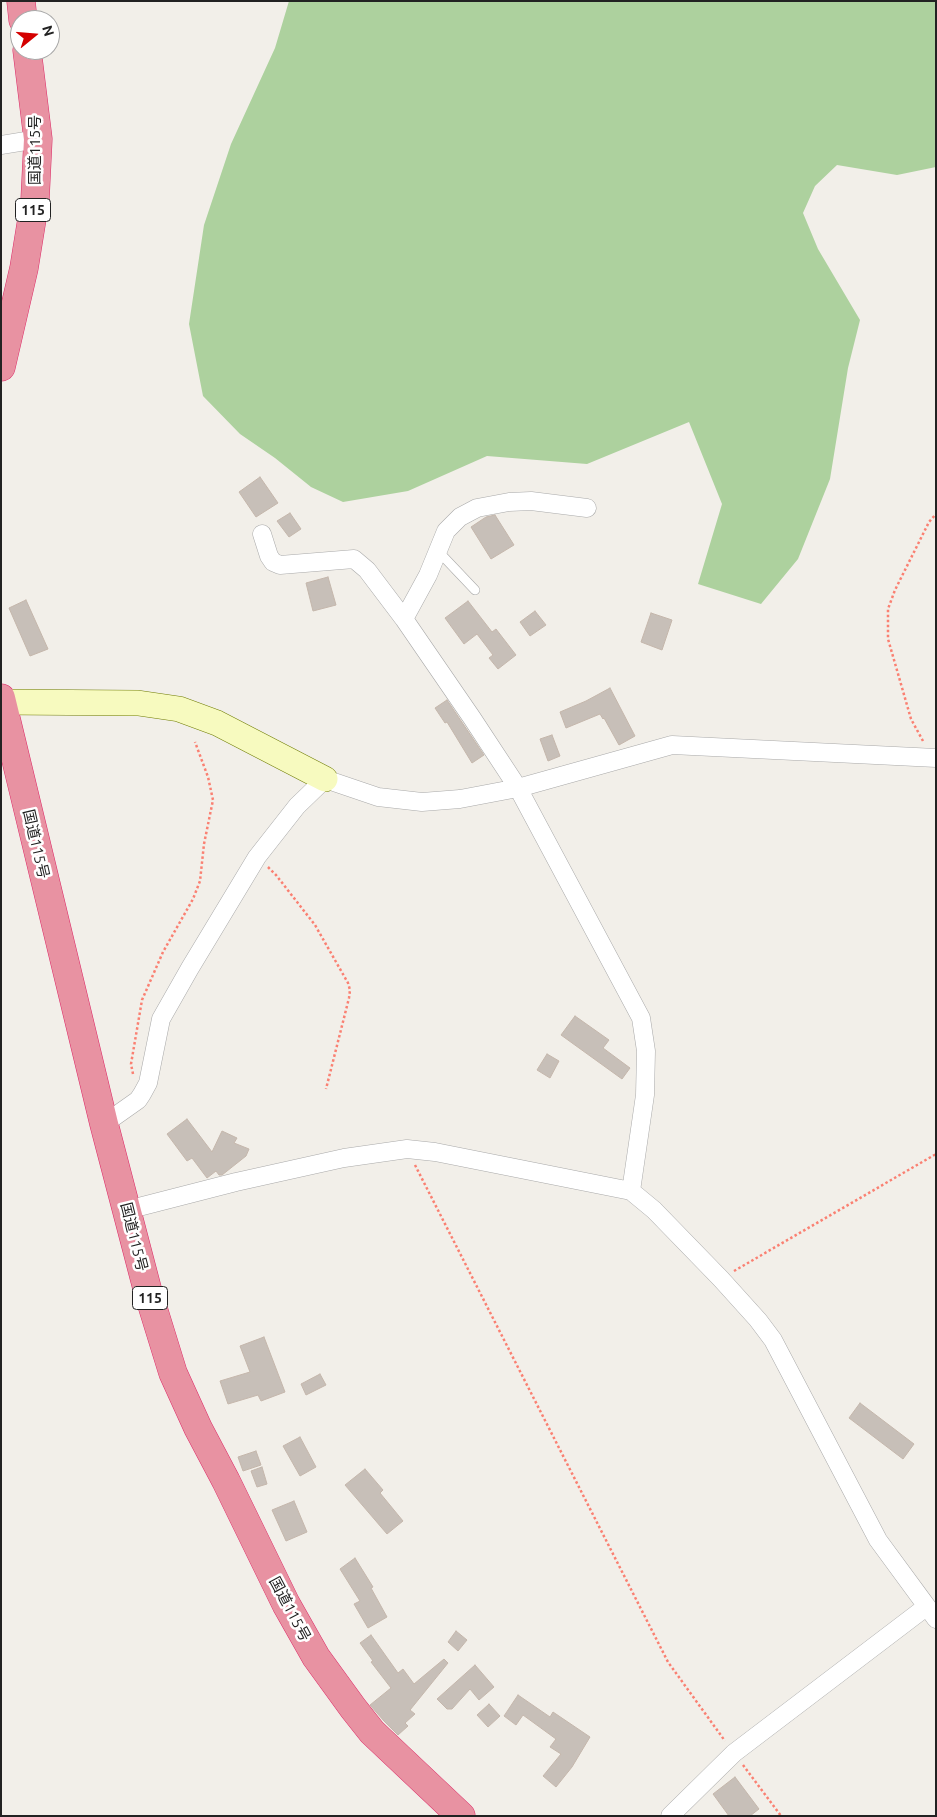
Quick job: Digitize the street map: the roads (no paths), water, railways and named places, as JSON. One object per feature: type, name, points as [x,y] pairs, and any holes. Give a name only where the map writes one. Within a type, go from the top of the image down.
[{"type":"highway","name":"国道115号","points":[[1,367],[24,268],[35,200],[38,139],[28,60]]},
{"type":"highway","name":"国道115号","points":[[2,701],[104,1124],[148,1292],[173,1372],[198,1428],[300,1631],[332,1679],[372,1732],[461,1816]]},
{"type":"street","points":[[1,145],[38,139]]},
{"type":"street","points":[[404,619],[428,575],[446,532],[460,517],[477,508],[508,502],[531,502],[587,508]]},
{"type":"street","points":[[262,534],[269,556],[273,562],[280,565],[354,559],[367,570],[404,619],[518,788],[641,1018],[646,1051],[645,1095],[631,1191]]},
{"type":"street","points":[[2,701],[138,703],[179,709],[217,723],[325,779],[378,797],[422,802],[460,799],[518,788],[672,745],[934,758]]},
{"type":"street","points":[[104,1124],[138,1100],[142,1094],[148,1083],[161,1019],[257,857],[296,806],[325,779]]},
{"type":"street","points":[[127,1210],[236,1182],[344,1158],[407,1149],[435,1152],[631,1191],[654,1210],[758,1320],[773,1340],[878,1540],[931,1613],[734,1753],[670,1816]]},
{"type":"lane","points":[[438,551],[475,590]]}]
